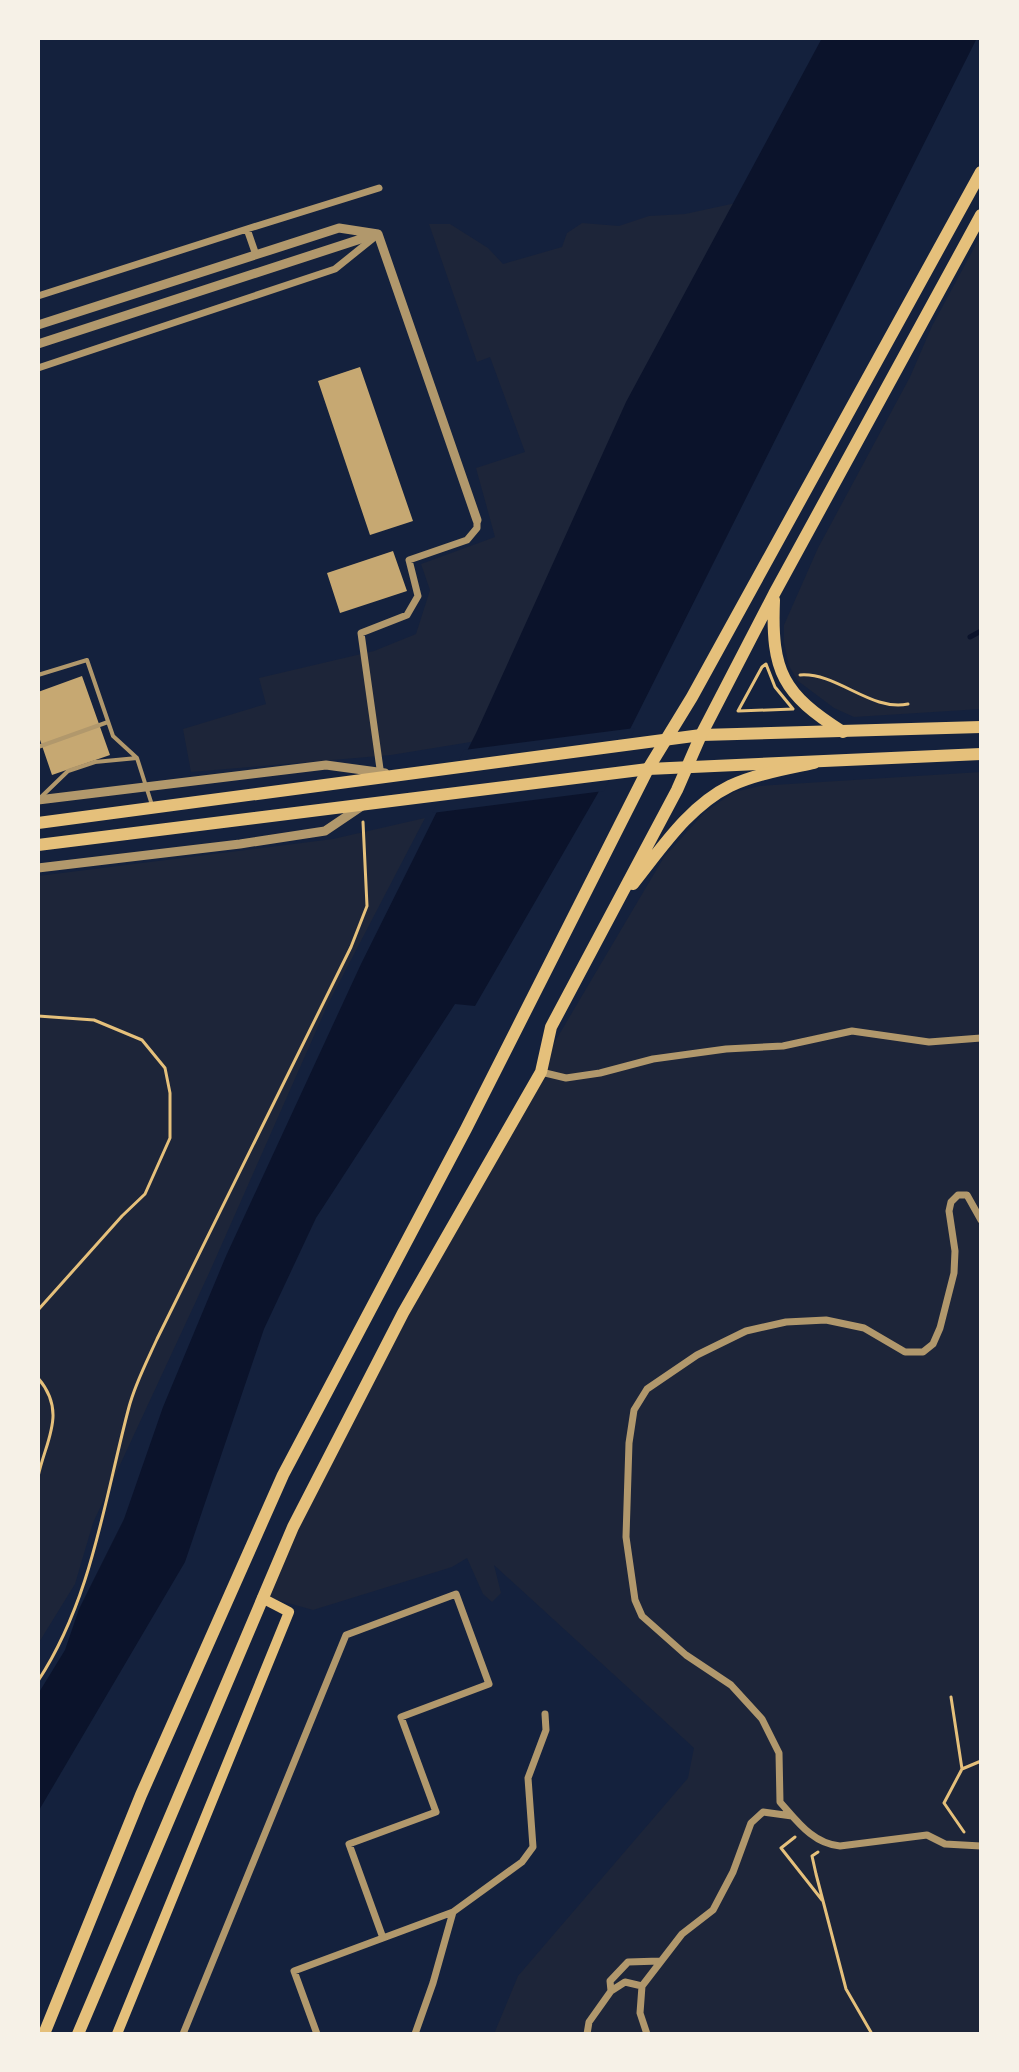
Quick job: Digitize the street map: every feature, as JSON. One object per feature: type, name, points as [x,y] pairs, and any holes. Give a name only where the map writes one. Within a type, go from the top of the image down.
[{"type":"main road","points":[[44,2034],[141,1795],[283,1475],[466,1129],[648,769],[692,697],[981,172]]},
{"type":"main road","points":[[78,2034],[293,1527],[403,1313],[541,1072],[551,1027],[687,769],[701,735],[774,594],[981,215]]},
{"type":"main road","points":[[774,594],[772,632],[782,675],[799,701],[843,732]]},
{"type":"main road","points":[[38,823],[701,735],[981,727]]},
{"type":"main road","points":[[38,845],[648,769],[981,754]]},
{"type":"main road","points":[[616,905],[693,813],[713,796],[742,781],[814,763]]},
{"type":"main road","points":[[153,809],[156,831]]},
{"type":"main road","points":[[117,2034],[289,1612],[262,1598]]},
{"type":"street","points":[[38,296],[379,188]]},
{"type":"street","points":[[38,325],[339,228],[378,234]]},
{"type":"street","points":[[247,229],[256,255]]},
{"type":"street","points":[[38,344],[378,234]]},
{"type":"street","points":[[38,368],[335,269],[378,234]]},
{"type":"street","points":[[38,800],[326,765],[381,776],[361,633],[407,615],[418,596],[409,560],[467,540],[477,528],[477,520],[378,234]]},
{"type":"street","points":[[38,868],[325,831],[362,806]]},
{"type":"street","points":[[541,1072],[566,1078],[653,1059],[726,1049],[783,1046],[852,1031],[929,1042],[981,1038]]},
{"type":"street","points":[[981,1220],[967,1195],[958,1195],[951,1202],[954,1273],[940,1328],[933,1344],[923,1352],[905,1352],[864,1328],[826,1320],[786,1322],[746,1331],[697,1355],[647,1389],[634,1410],[629,1443],[626,1537],[635,1600],[642,1616],[686,1655],[731,1685],[762,1719],[779,1753],[780,1802],[805,1830],[827,1845],[927,1835],[945,1844],[981,1846]]},
{"type":"street","points":[[183,2034],[346,1635],[456,1594],[489,1684],[401,1717],[436,1812],[349,1844],[383,1938]]},
{"type":"street","points":[[317,2034],[294,1971],[453,1912],[522,1862],[533,1847],[528,1778],[546,1730],[545,1714]]},
{"type":"street","points":[[647,2034],[640,2013],[642,1986],[682,1934],[713,1910],[733,1872],[751,1823],[763,1812],[793,1816]]},
{"type":"street","points":[[415,2034],[453,1912]]},
{"type":"street","points":[[611,1991],[610,1981],[628,1962],[660,1961]]},
{"type":"street","points":[[587,2034],[589,2022],[611,1991],[625,1982],[642,1986]]},
{"type":"lane","points":[[38,675],[87,660],[113,736],[137,758],[153,809]]},
{"type":"lane","points":[[38,747],[108,722]]},
{"type":"lane","points":[[38,800],[68,771],[95,762],[137,758]]},
{"type":"path","points":[[766,664],[775,687],[793,709],[738,711],[766,664]]},
{"type":"path","points":[[793,679],[810,675],[893,705],[908,704]]},
{"type":"path","points":[[38,1681],[57,1652],[93,1560],[130,1404],[157,1339],[351,947],[367,906],[362,806]]},
{"type":"path","points":[[38,1016],[94,1020],[142,1040],[165,1068],[170,1093],[170,1138],[145,1194],[38,1310]]},
{"type":"path","points":[[38,1378],[51,1403],[54,1425],[38,1477]]},
{"type":"path","points":[[951,1697],[962,1769],[944,1803],[971,1841]]},
{"type":"path","points":[[962,1769],[981,1761]]},
{"type":"path","points":[[805,1830],[781,1848],[824,1903]]},
{"type":"path","points":[[827,1845],[812,1856],[846,1989],[872,2034]]},
{"type":"shaded area","points":[[822,38],[977,38],[598,793],[475,1006],[455,1004],[316,1218],[264,1329],[185,1562],[38,1812],[38,1694],[65,1650],[79,1609],[124,1519],[163,1407],[226,1256],[361,964],[477,731],[626,402]]},
{"type":"shaded area","points":[[745,201],[489,739],[391,755],[191,772],[183,729],[266,704],[259,678],[374,651],[416,634],[430,590],[421,564],[495,537],[476,468],[525,452],[490,357],[477,362],[429,224],[450,224],[488,248],[503,264],[562,247],[567,233],[582,223],[619,226],[649,216],[685,214]]},
{"type":"shaded area","points":[[981,235],[981,709],[854,717],[834,708],[798,681],[789,666],[784,625],[818,548],[910,377],[932,326]]},
{"type":"shaded area","points":[[981,772],[981,2034],[494,2034],[518,1976],[688,1778],[694,1748],[494,1565],[501,1593],[492,1602],[483,1594],[467,1558],[452,1567],[313,1610],[259,1595],[508,1121],[664,857],[705,812],[734,792],[760,786]]},
{"type":"shaded area","points":[[425,818],[328,1004],[210,1271],[93,1523],[75,1584],[38,1644],[38,876],[333,839]]},
{"type":"pier","points":[[635,728],[604,791],[432,813],[464,750]]},
{"type":"building","points":[[360,367],[413,521],[370,535],[318,381]]},
{"type":"building","points":[[393,551],[407,591],[340,613],[327,573]]},
{"type":"building","points":[[82,676],[110,755],[52,775],[38,734],[38,692]]},
{"type":"waterway","points":[[970,637],[981,631]]}]
